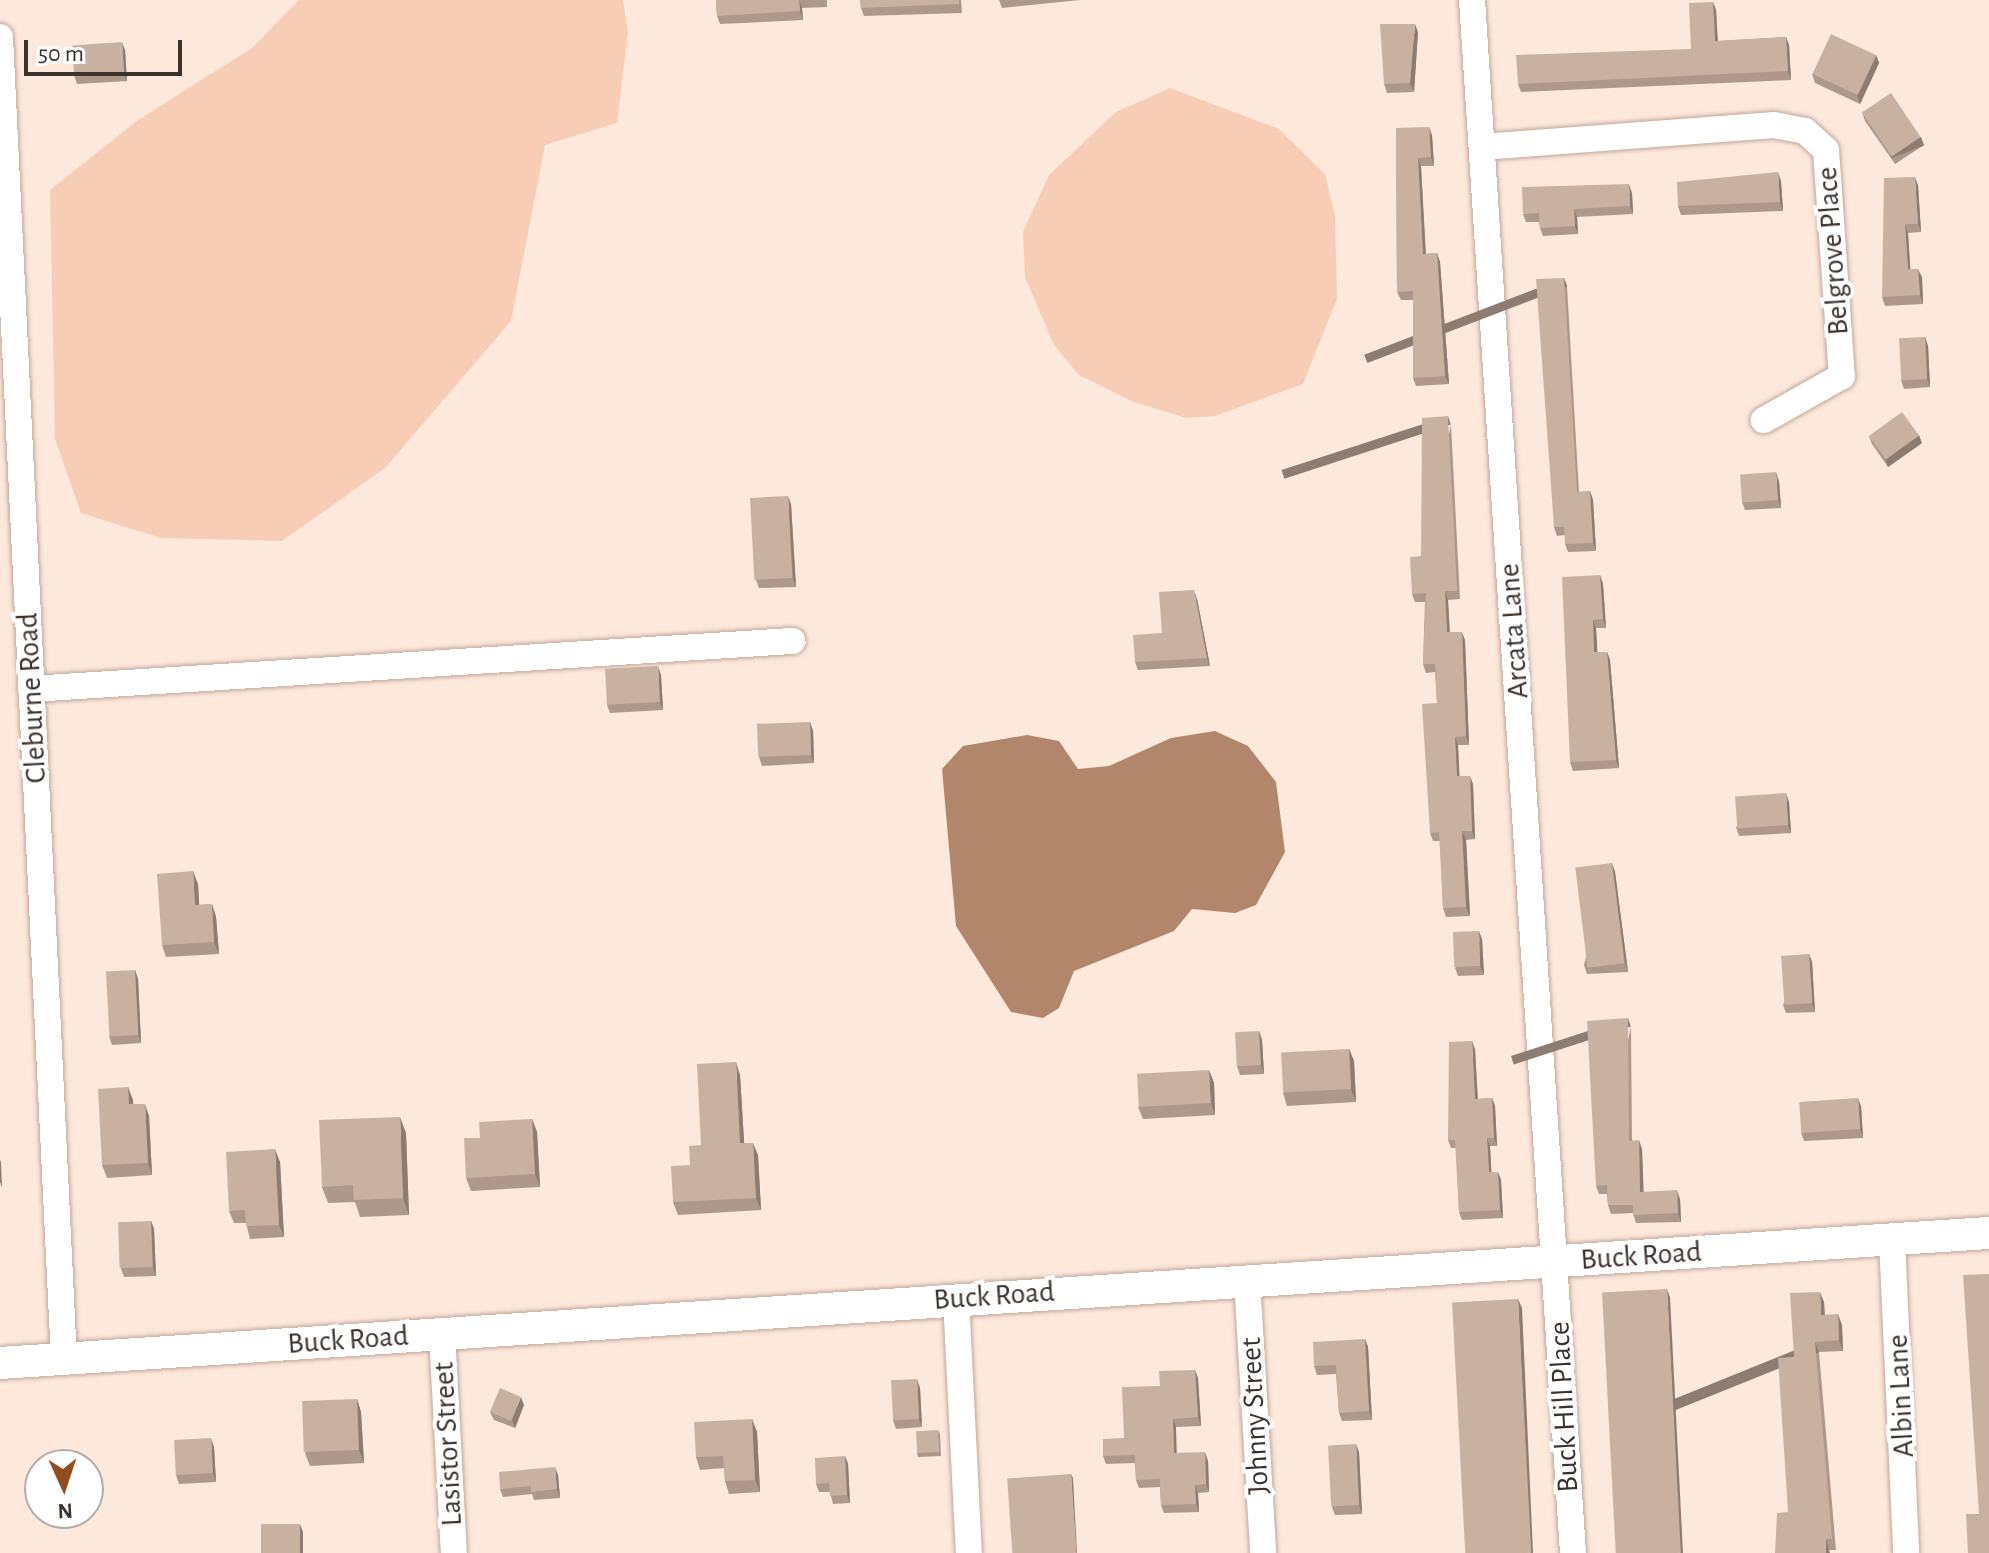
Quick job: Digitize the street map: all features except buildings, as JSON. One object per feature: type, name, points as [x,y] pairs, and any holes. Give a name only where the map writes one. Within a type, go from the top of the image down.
[{"type":"street","name":"Arcata Lane","points":[[1472,0],[1556,1261]]},
{"type":"street","name":"Cleburne Road","points":[[0,37],[64,1358]]},
{"type":"street","name":"Belgrove Place","points":[[1482,147],[1774,125],[1805,131],[1826,150],[1842,376],[1764,420]]},
{"type":"street","points":[[31,689],[792,641]]},
{"type":"street","name":"Buck Road","points":[[0,1363],[1989,1233]]},
{"type":"street","name":"Albin Lane","points":[[1892,1240],[1906,1553]]},
{"type":"street","name":"Buck Hill Place","points":[[1556,1261],[1573,1553]]},
{"type":"street","name":"Johnny Street","points":[[1247,1280],[1263,1553]]},
{"type":"street","points":[[956,1299],[969,1553]]},
{"type":"street","name":"Lasistor Street","points":[[442,1334],[454,1553]]},
{"type":"shaded area","points":[[299,0],[623,0],[628,32],[617,123],[545,145],[511,321],[385,468],[282,541],[161,538],[81,513],[55,439],[50,190],[138,120],[252,48]]},
{"type":"shaded area","points":[[1170,88],[1279,129],[1325,174],[1335,216],[1337,299],[1303,384],[1215,416],[1186,418],[1131,401],[1079,375],[1054,345],[1025,277],[1023,232],[1049,175],[1116,112]]},
{"type":"shaded area","points":[[1215,731],[1248,746],[1276,782],[1285,852],[1256,905],[1235,913],[1192,909],[1174,931],[1074,971],[1059,1008],[1043,1018],[1011,1012],[956,926],[942,769],[963,746],[1027,735],[1059,741],[1078,769],[1109,766],[1171,738]]}]
